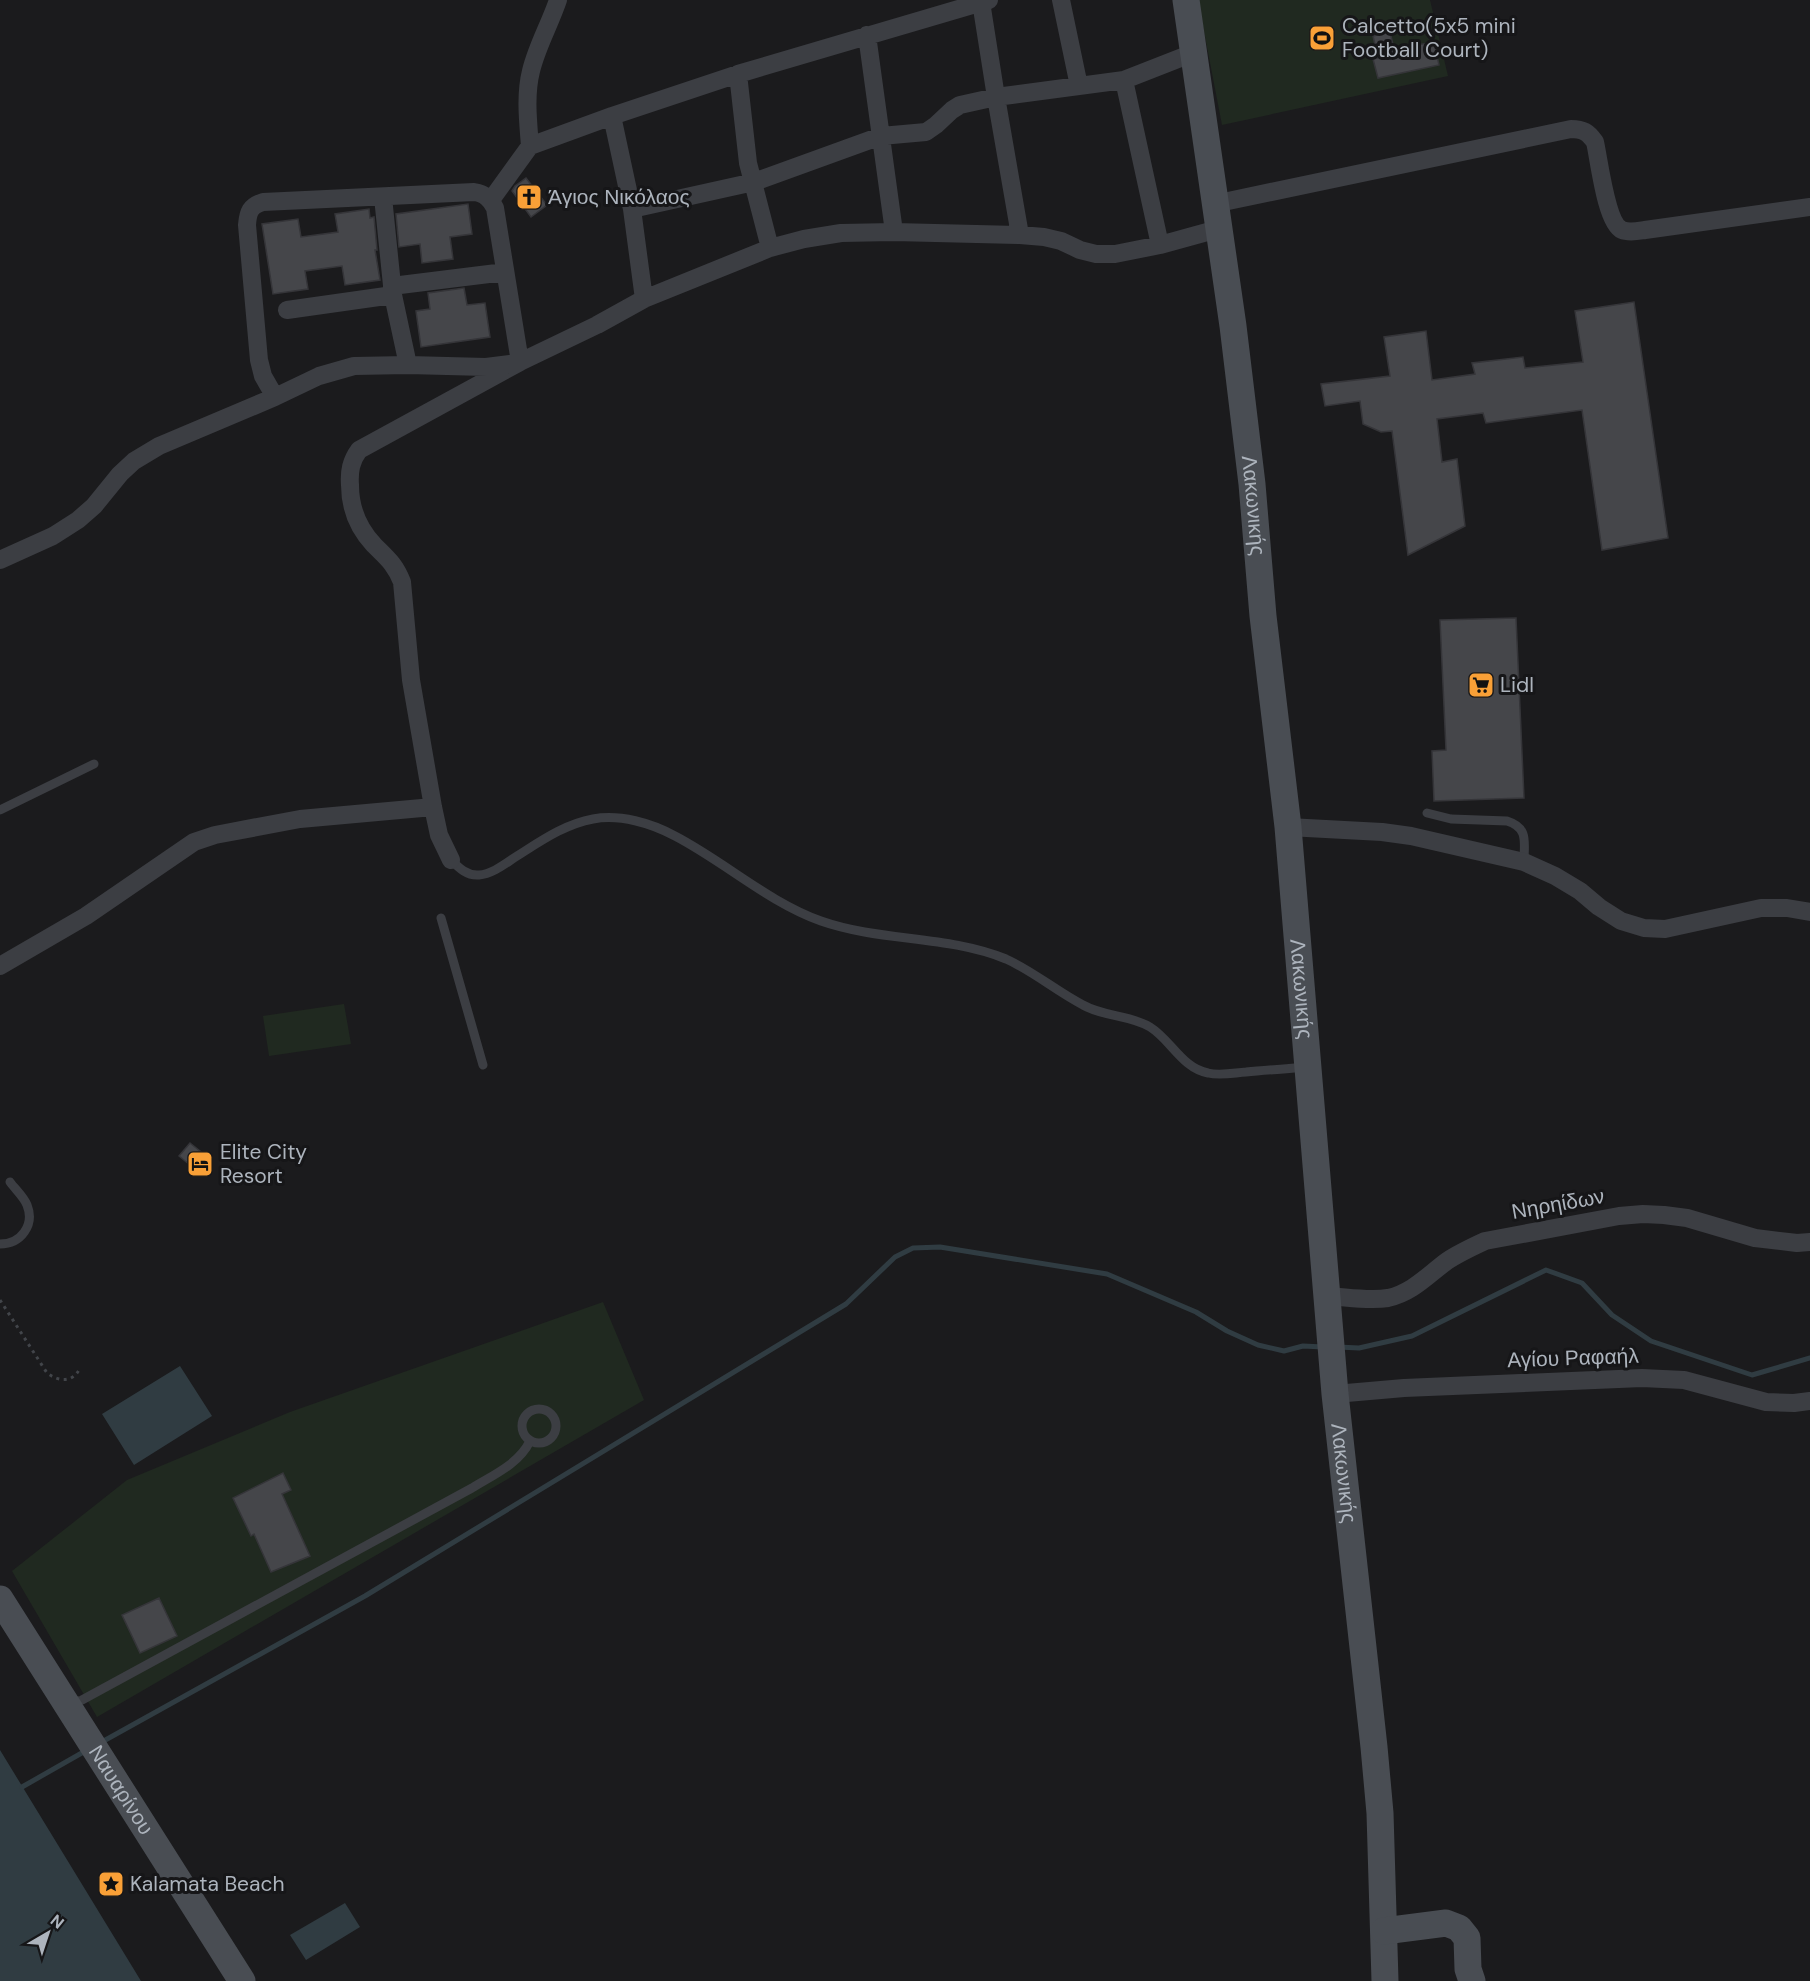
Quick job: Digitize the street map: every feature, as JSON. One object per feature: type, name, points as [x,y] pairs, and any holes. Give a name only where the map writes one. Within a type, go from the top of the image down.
[{"type":"main road","name":"Λακωνικής","points":[[1186,0],[1233,327],[1288,827],[1335,1394],[1380,1813],[1385,1981]]},
{"type":"main road","name":"Ναυαρίνου","points":[[0,1599],[242,1981]]},
{"type":"main road","points":[[1384,1931],[1446,1923],[1459,1928],[1467,1938],[1468,1969],[1472,1981]]},
{"type":"street","points":[[530,146],[527,97],[531,71],[558,0]]},
{"type":"street","points":[[1061,0],[1079,86]]},
{"type":"street","points":[[491,200],[530,146],[738,74],[985,1],[996,97],[1020,235]]},
{"type":"street","points":[[867,35],[894,232]]},
{"type":"street","points":[[632,209],[754,182],[881,136],[926,132],[960,105],[996,97],[1124,80],[1193,53]]},
{"type":"street","points":[[738,74],[748,163],[770,248]]},
{"type":"street","points":[[1124,80],[1160,245]]},
{"type":"street","points":[[612,116],[632,209],[644,299]]},
{"type":"street","points":[[451,860],[439,835],[433,807],[411,680],[402,582],[397,568],[360,528],[352,509],[350,471],[353,458],[371,441],[408,424],[520,362],[597,325],[644,299],[770,248],[841,233],[1020,235],[1061,241],[1080,250],[1096,254],[1115,254],[1160,245],[1216,216],[1570,129],[1581,129],[1590,134],[1595,142],[1609,211],[1620,230],[1629,232],[1810,207]]},
{"type":"street","points":[[276,397],[263,376],[259,360],[247,225],[248,213],[253,205],[262,202],[474,192],[484,194],[495,208],[520,362]]},
{"type":"street","points":[[382,197],[393,291],[408,365]]},
{"type":"street","points":[[286,310],[505,272]]},
{"type":"street","points":[[0,560],[53,536],[78,520],[94,506],[120,474],[134,461],[319,376],[354,366],[486,367],[520,362]]},
{"type":"street","points":[[0,966],[86,916],[194,842],[215,835],[300,819],[433,807]]},
{"type":"street","points":[[1288,827],[1382,832],[1411,836],[1524,862],[1555,876],[1580,891],[1621,921],[1644,928],[1665,929],[1761,908],[1787,908],[1810,912]]},
{"type":"street","name":"Νηρηίδων","points":[[1327,1299],[1387,1298],[1407,1292],[1447,1262],[1485,1241],[1619,1216],[1664,1215],[1687,1218],[1755,1238],[1797,1243],[1810,1242]]},
{"type":"street","name":"Αγίου Ραφαήλ","points":[[1335,1394],[1404,1388],[1642,1378],[1684,1380],[1766,1402],[1810,1401]]},
{"type":"lane","points":[[0,810],[94,764]]},
{"type":"lane","points":[[1427,813],[1451,819],[1507,820],[1515,824],[1522,830],[1525,838],[1524,862]]},
{"type":"lane","points":[[451,860],[462,871],[478,875],[492,871],[550,835],[572,825],[594,819],[620,818],[646,823],[698,848],[794,910],[823,921],[852,929],[928,939],[986,952],[1008,960],[1082,1005],[1100,1013],[1138,1021],[1151,1028],[1195,1069],[1223,1074],[1307,1067]]},
{"type":"lane","points":[[441,918],[483,1065]]},
{"type":"lane","points":[[0,1244],[16,1241],[26,1231],[30,1217],[27,1203],[10,1182]]},
{"type":"lane","points":[[72,1712],[82,1700],[472,1488],[514,1462],[524,1453],[530,1441]]},
{"type":"path","points":[[0,1300],[47,1373],[55,1379],[67,1380],[77,1375],[80,1368]]},
{"type":"shaded area","name":"Calcetto(5x5 mini Football Court)","points":[[1198,0],[1430,0],[1448,76],[1222,125]]},
{"type":"shaded area","points":[[344,1004],[351,1044],[269,1056],[263,1016]]},
{"type":"shaded area","points":[[603,1302],[644,1400],[97,1717],[12,1571],[127,1480],[290,1412]]},
{"type":"shaded area","points":[[180,1366],[212,1416],[134,1465],[102,1414]]},
{"type":"shaded area","points":[[0,1750],[141,1981],[0,1981]]},
{"type":"shaded area","points":[[345,1903],[360,1927],[306,1960],[290,1935]]},
{"type":"building","points":[[1390,32],[1394,49],[1434,42],[1439,65],[1378,78],[1373,59],[1378,58],[1373,36]]},
{"type":"building","name":"Άγιος Νικόλαος","points":[[526,178],[547,205],[531,217],[512,191]]},
{"type":"building","points":[[468,204],[472,234],[450,237],[453,259],[422,263],[420,244],[399,247],[396,214]]},
{"type":"building","points":[[369,209],[370,218],[374,217],[377,250],[375,250],[380,280],[345,285],[342,266],[305,271],[308,289],[273,294],[262,224],[298,219],[301,237],[338,232],[335,214]]},
{"type":"building","points":[[464,288],[467,305],[485,303],[490,337],[421,347],[416,311],[430,309],[428,293]]},
{"type":"building","points":[[1634,302],[1668,538],[1602,550],[1582,410],[1486,423],[1483,413],[1437,419],[1442,462],[1457,459],[1465,526],[1408,555],[1392,431],[1381,432],[1363,424],[1360,401],[1325,406],[1321,384],[1390,376],[1384,337],[1426,331],[1432,380],[1475,374],[1472,363],[1523,357],[1525,368],[1583,362],[1575,311]]},
{"type":"building","name":"Lidl","points":[[1516,618],[1524,798],[1434,801],[1432,751],[1446,750],[1440,620]]},
{"type":"building","points":[[190,1143],[211,1160],[201,1174],[179,1156]]},
{"type":"building","points":[[283,1473],[291,1490],[282,1494],[310,1556],[271,1572],[254,1534],[251,1536],[233,1498]]},
{"type":"building","points":[[159,1598],[177,1636],[140,1653],[122,1615]]},
{"type":"waterway","points":[[100,1743],[365,1596],[846,1304],[895,1257],[913,1248],[940,1247],[1107,1274],[1196,1312],[1227,1331],[1258,1345],[1284,1351],[1303,1346],[1323,1347]]},
{"type":"waterway","points":[[1338,1347],[1359,1348],[1412,1336],[1546,1270],[1582,1283],[1612,1315],[1651,1341],[1752,1375],[1810,1358]]},
{"type":"waterway","points":[[22,1787],[87,1750]]},
{"type":"place","name":"Calcetto(5x5 mini Football Court)","points":[[1322,38]]},
{"type":"place","name":"Άγιος Νικόλαος","points":[[529,197]]},
{"type":"place","name":"Lidl","points":[[1481,685]]},
{"type":"place","name":"Elite City Resort","points":[[200,1164]]},
{"type":"place","name":"Kalamata Beach","points":[[111,1884]]}]
